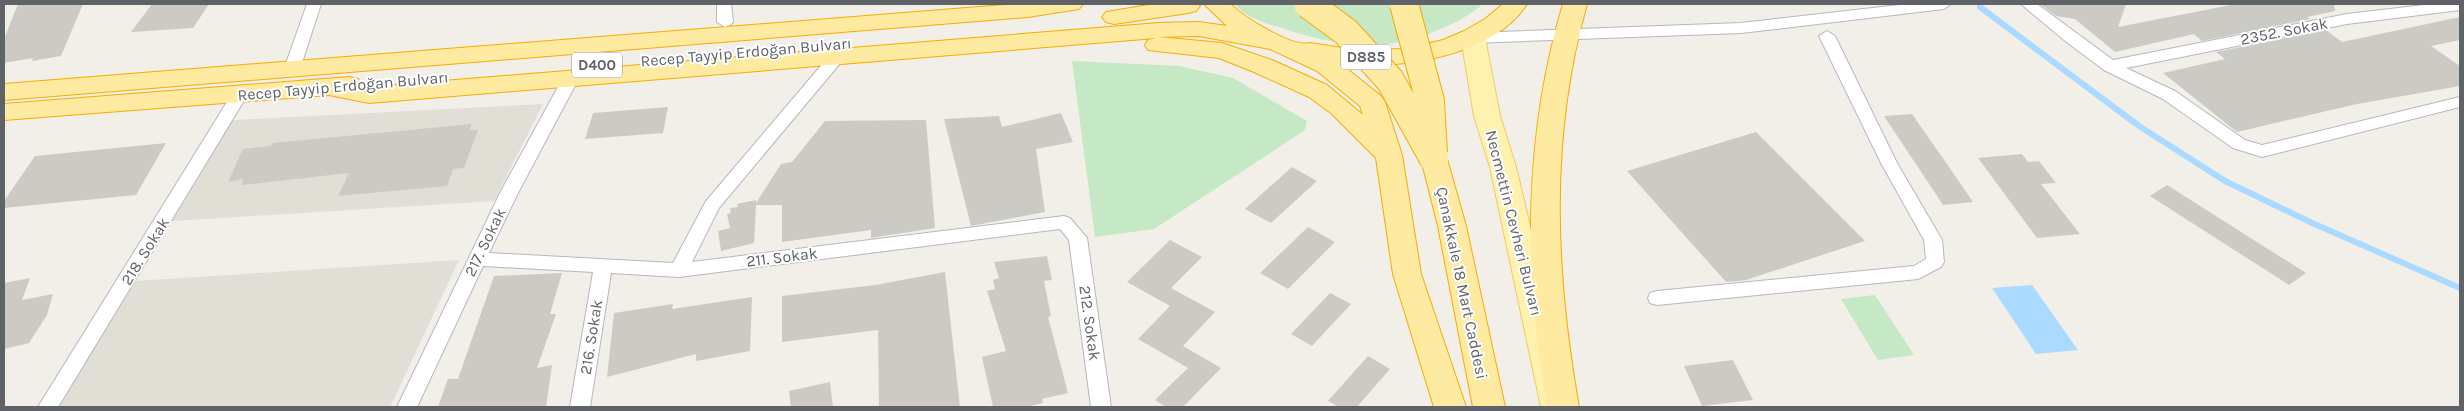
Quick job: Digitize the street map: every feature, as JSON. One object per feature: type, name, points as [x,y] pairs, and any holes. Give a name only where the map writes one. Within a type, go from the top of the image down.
[{"type":"highway","points":[[327,77],[394,49],[724,13],[956,4]]},
{"type":"highway","name":"Recep Tayyip Erdoğan Bulvarı","points":[[4,112],[240,94],[327,77],[752,33],[1028,10],[1071,4]]},
{"type":"highway","name":"D885","points":[[1216,4],[1236,22],[1276,42],[1325,55],[1378,58],[1429,52],[1473,38],[1511,11],[1515,4]]},
{"type":"highway","points":[[1308,4],[1318,8],[1346,32],[1390,80],[1434,159]]},
{"type":"highway","points":[[1404,4],[1430,101],[1434,159]]},
{"type":"highway","points":[[1563,407],[1549,314],[1545,189],[1558,67],[1565,34],[1576,4]]},
{"type":"highway","name":"Recep Tayyip Erdoğan Bulvarı","points":[[4,92],[292,69],[327,77],[1079,23],[1188,6]]},
{"type":"highway","points":[[327,77],[368,95],[1199,29],[1276,42],[1326,65],[1356,87],[1372,102],[1390,155],[1407,274],[1450,407]]},
{"type":"highway","points":[[1084,37],[1222,51],[1263,66],[1318,91],[1340,106],[1390,155]]},
{"type":"highway","name":"Çanakkale 18 Mart Caddesi","points":[[1434,159],[1452,226],[1489,407]]},
{"type":"main road","name":"Necmettin Cevheri Bulvarı","points":[[1473,38],[1487,116],[1503,167],[1557,407]]},
{"type":"street","points":[[292,69],[314,4]]},
{"type":"street","points":[[1473,38],[1741,28],[1944,4]]},
{"type":"street","points":[[2028,4],[2068,37],[2110,66],[2169,95],[2239,144],[2262,151],[2460,102]]},
{"type":"street","name":"2352. Sokak","points":[[2110,66],[2347,19],[2460,4]]},
{"type":"street","points":[[1657,298],[1700,292],[1918,272],[1935,262],[1933,240],[1889,164],[1827,36]]},
{"type":"street","points":[[679,270],[712,205],[836,58]]},
{"type":"street","name":"217. Sokak","points":[[407,407],[510,191],[570,80]]},
{"type":"street","name":"218. Sokak","points":[[48,407],[240,94]]},
{"type":"street","name":"211. Sokak","points":[[477,259],[679,270],[1064,222],[1078,238]]},
{"type":"street","name":"212. Sokak","points":[[1078,238],[1101,407]]},
{"type":"street","name":"216. Sokak","points":[[580,407],[603,267]]},
{"type":"shaded area","points":[[543,104],[494,201],[172,221],[233,120]]},
{"type":"shaded area","points":[[459,260],[390,407],[58,407],[135,281]]},
{"type":"green space","points":[[1235,4],[1483,4],[1457,21],[1425,35],[1390,44],[1359,45],[1322,39],[1271,25],[1245,13]]},
{"type":"green space","points":[[1072,61],[1179,66],[1233,78],[1307,121],[1305,130],[1154,229],[1095,237]]},
{"type":"green space","points":[[1875,295],[1914,355],[1878,360],[1841,299]]},
{"type":"water","points":[[2032,285],[2078,350],[2036,354],[1992,288]]},
{"type":"building","points":[[18,4],[83,4],[61,56],[4,63],[4,39]]},
{"type":"building","points":[[152,4],[209,4],[193,28],[131,32]]},
{"type":"building","points":[[2040,4],[2126,4],[2118,27],[2236,4],[2334,4],[2335,11],[2307,17],[2310,19],[2202,41],[2194,34],[2115,52],[2075,19],[2056,16]]},
{"type":"building","points":[[2460,17],[2460,40],[2431,46],[2460,66],[2460,86],[2357,104],[2237,132],[2163,73],[2225,59],[2216,52],[2326,30],[2342,42]]},
{"type":"building","points":[[668,107],[663,133],[585,139],[593,113]]},
{"type":"building","points":[[1061,113],[1073,142],[1036,149],[1045,212],[971,226],[944,119],[999,116],[1002,127]]},
{"type":"building","points":[[1912,114],[1973,202],[1943,205],[1884,116]]},
{"type":"building","points":[[926,120],[935,228],[871,238],[871,230],[782,242],[782,205],[756,205],[754,243],[721,251],[718,231],[730,228],[727,214],[731,213],[730,208],[738,207],[737,204],[756,200],[756,203],[781,164],[792,162],[825,121]]},
{"type":"building","points":[[472,124],[469,130],[478,130],[464,168],[453,169],[447,186],[338,196],[349,173],[242,185],[243,179],[228,182],[243,149],[271,146],[273,143]]},
{"type":"building","points":[[1756,132],[1865,241],[1746,280],[1726,282],[1627,171]]},
{"type":"building","points":[[166,143],[136,195],[4,208],[4,201],[35,156]]},
{"type":"building","points":[[2022,154],[2028,162],[2039,161],[2056,183],[2041,184],[2080,234],[2037,238],[1978,158]]},
{"type":"building","points":[[1292,167],[1317,181],[1271,223],[1245,209]]},
{"type":"building","points":[[2167,185],[2306,273],[2289,285],[2150,196]]},
{"type":"building","points":[[1308,227],[1335,242],[1288,289],[1260,273]]},
{"type":"building","points":[[1170,240],[1202,257],[1171,288],[1215,312],[1183,346],[1221,368],[1183,407],[1166,407],[1155,400],[1188,368],[1138,339],[1170,306],[1127,282]]},
{"type":"building","points":[[1047,256],[1052,280],[1044,281],[1051,316],[1048,317],[1068,393],[1042,399],[1043,403],[1026,407],[993,407],[982,357],[1006,351],[987,291],[995,289],[993,280],[999,278],[994,262]]},
{"type":"building","points":[[945,272],[960,407],[879,407],[878,330],[782,342],[782,296],[875,285]]},
{"type":"building","points":[[562,273],[550,314],[556,314],[537,368],[552,365],[546,407],[438,407],[448,379],[458,379],[494,276]]},
{"type":"building","points":[[30,278],[22,300],[53,294],[47,315],[29,343],[4,349],[4,283]]},
{"type":"building","points":[[1330,293],[1351,304],[1312,346],[1291,334]]},
{"type":"building","points":[[752,297],[750,351],[696,361],[696,354],[607,377],[614,313],[673,304],[672,309]]},
{"type":"building","points":[[1368,356],[1390,369],[1357,407],[1339,407],[1328,401]]},
{"type":"building","points":[[1733,360],[1753,400],[1702,406],[1684,366]]},
{"type":"building","points":[[830,382],[833,407],[791,407],[789,391]]},
{"type":"waterway","points":[[1980,7],[2139,126],[2225,181],[2310,222],[2460,288]]}]
